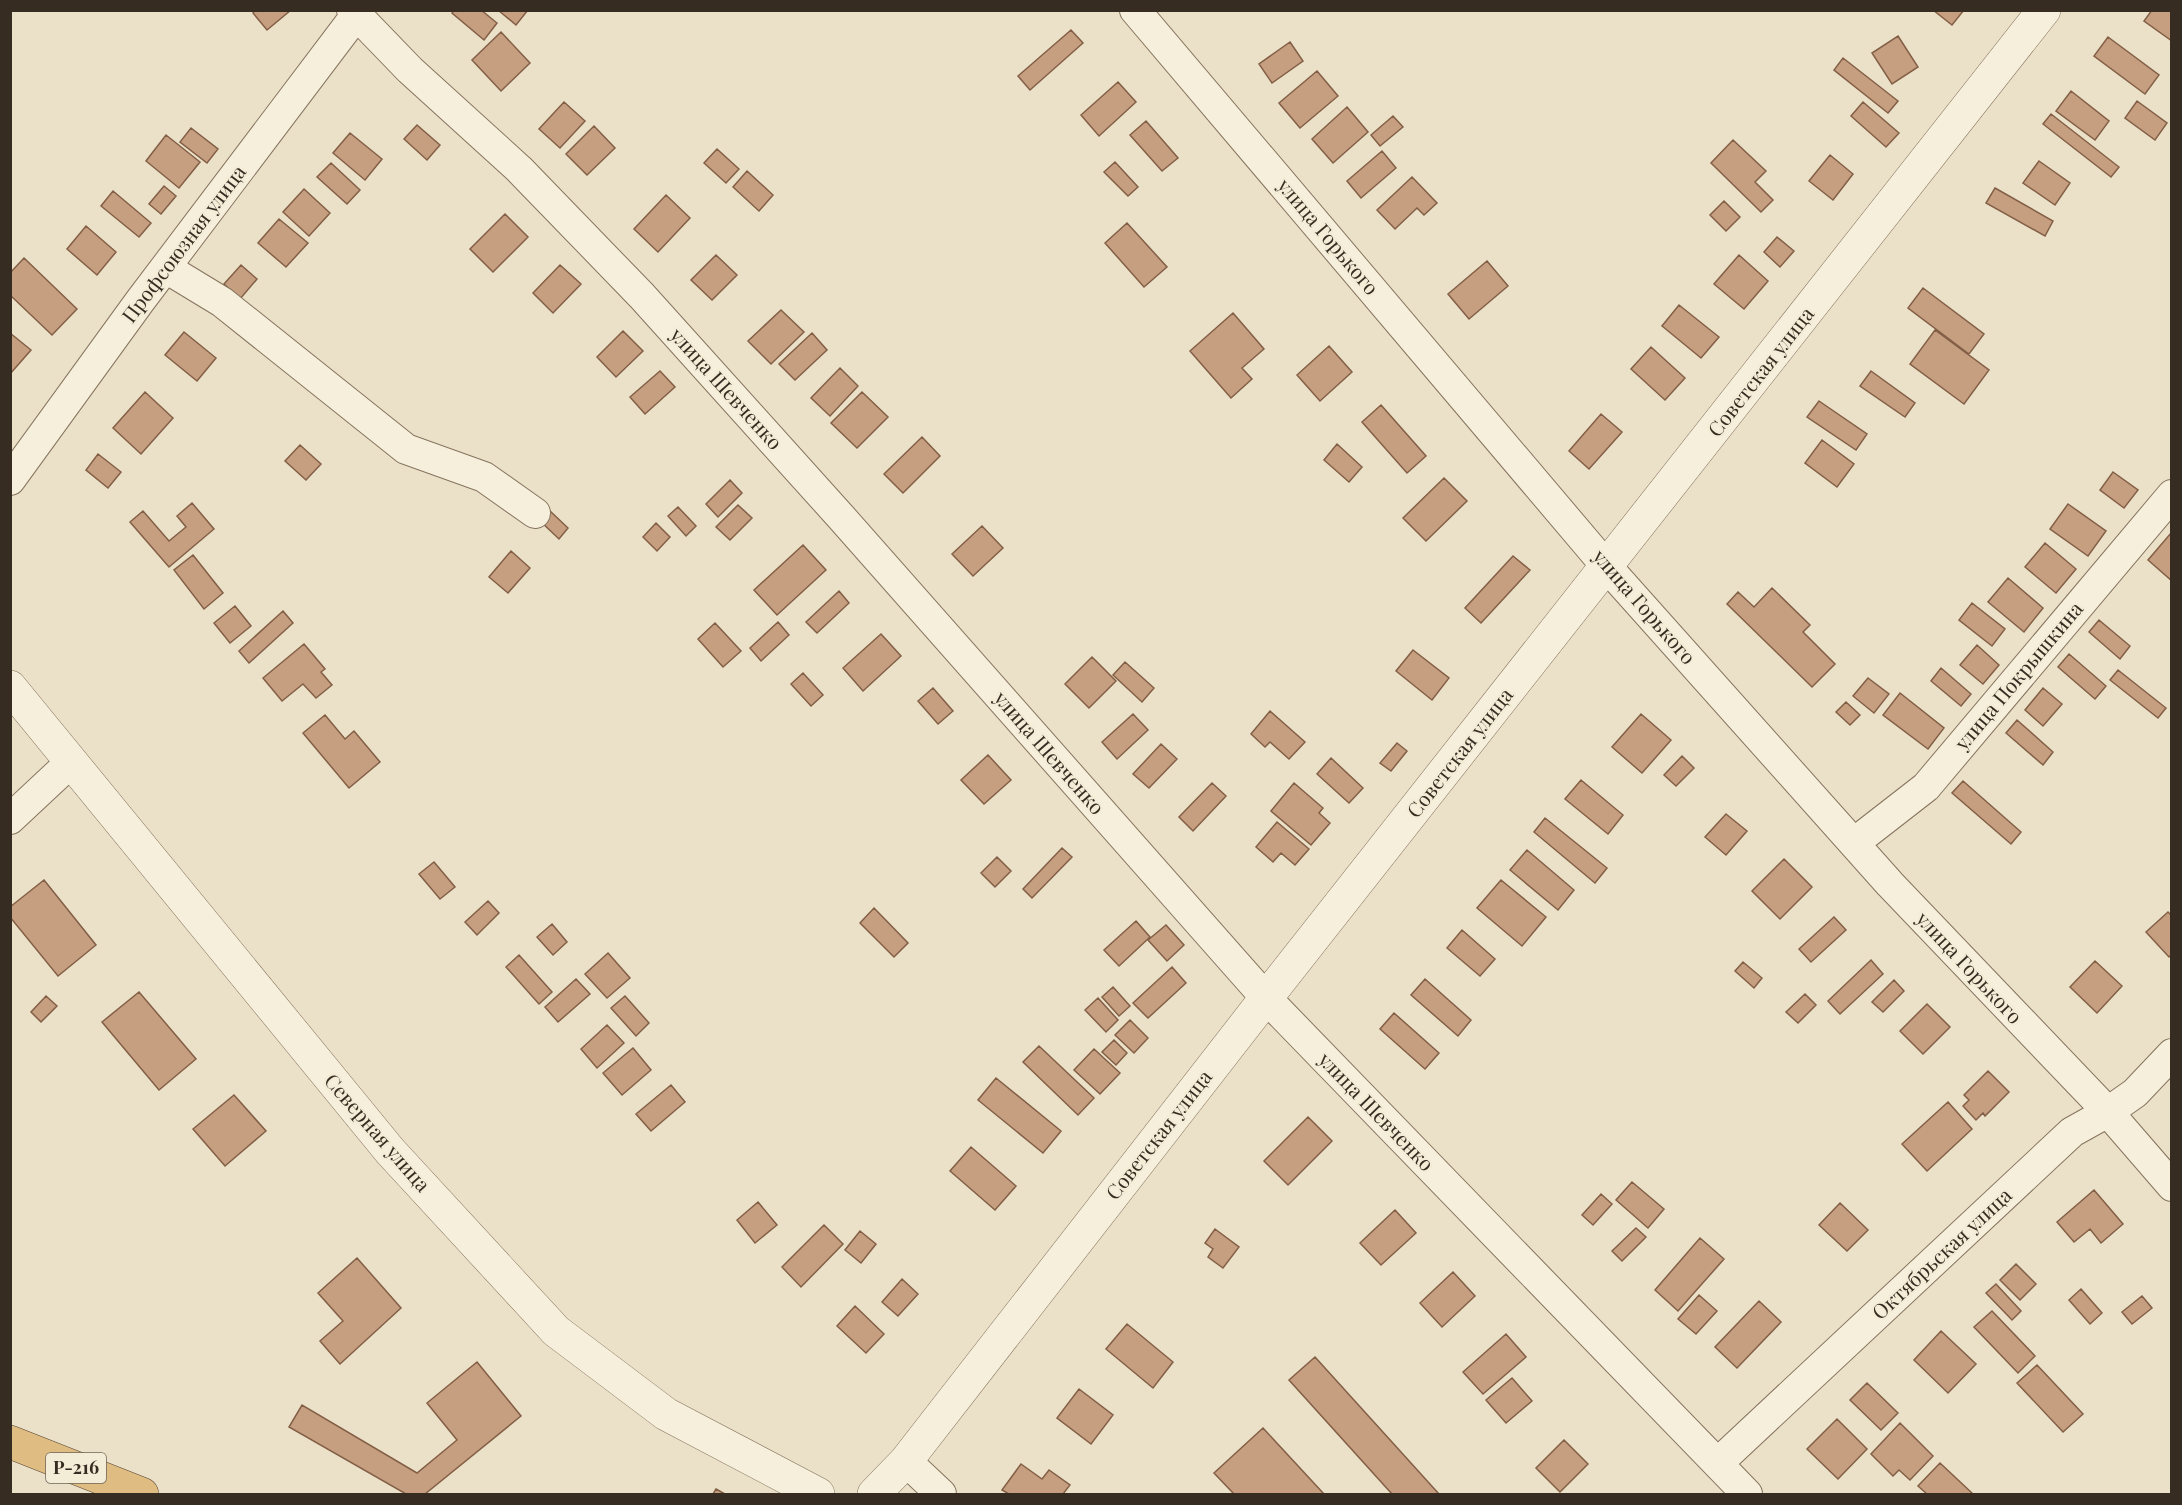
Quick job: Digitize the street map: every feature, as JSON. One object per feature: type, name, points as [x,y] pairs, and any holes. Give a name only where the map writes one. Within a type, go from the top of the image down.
[{"type":"highway","name":"Р-216","points":[[10,1442],[142,1494]]},
{"type":"street","name":"улица Горького","points":[[1135,10],[1607,567],[1854,843],[2108,1112],[2172,1186]]},
{"type":"street","name":"Советская улица","points":[[874,1494],[906,1461],[1266,998],[2044,10]]},
{"type":"street","name":"Профсоюзная улица","points":[[10,480],[356,12]]},
{"type":"street","name":"улица Шевченко","points":[[356,12],[410,70],[519,169],[642,296],[841,517],[1266,998],[1747,1494]]},
{"type":"street","points":[[166,268],[222,302],[406,449],[484,477],[535,513]]},
{"type":"street","name":"улица Покрышкина","points":[[1854,843],[1926,787],[2172,495]]},
{"type":"street","name":"Северная улица","points":[[10,687],[390,1151],[556,1331],[666,1414],[818,1494]]},
{"type":"street","points":[[10,819],[71,762]]},
{"type":"street","name":"Октябрьская улица","points":[[1718,1463],[2072,1132],[2108,1112],[2135,1093],[2172,1054]]},
{"type":"street","points":[[906,1461],[941,1494]]},
{"type":"building","points":[[255,10],[291,10],[267,30],[253,13]]},
{"type":"building","points":[[454,10],[481,10],[497,23],[484,40],[452,13]]},
{"type":"building","points":[[498,10],[528,10],[516,25]]},
{"type":"building","points":[[1933,10],[1964,10],[1952,25]]},
{"type":"building","points":[[2152,10],[2172,10],[2172,41],[2144,21]]},
{"type":"building","points":[[1071,30],[1083,43],[1030,90],[1018,76]]},
{"type":"building","points":[[501,32],[530,63],[501,91],[472,60]]},
{"type":"building","points":[[1898,36],[1918,67],[1892,84],[1872,53]]},
{"type":"building","points":[[2108,37],[2159,75],[2145,94],[2094,56]]},
{"type":"building","points":[[1290,42],[1303,61],[1272,83],[1259,64]]},
{"type":"building","points":[[1843,58],[1898,101],[1888,113],[1834,70]]},
{"type":"building","points":[[1317,71],[1338,96],[1300,128],[1279,103]]},
{"type":"building","points":[[1118,82],[1136,102],[1099,136],[1081,115]]},
{"type":"building","points":[[2071,91],[2109,121],[2095,140],[2056,111]]},
{"type":"building","points":[[2137,101],[2167,123],[2155,140],[2125,118]]},
{"type":"building","points":[[564,102],[585,121],[560,148],[539,129]]},
{"type":"building","points":[[1863,102],[1899,133],[1886,147],[1851,116]]},
{"type":"building","points":[[1347,107],[1368,132],[1333,163],[1312,139]]},
{"type":"building","points":[[2051,114],[2119,167],[2111,177],[2043,124]]},
{"type":"building","points":[[1393,116],[1403,127],[1380,146],[1371,135]]},
{"type":"building","points":[[1146,121],[1178,158],[1162,171],[1130,135]]},
{"type":"building","points":[[417,125],[440,145],[427,160],[404,139]]},
{"type":"building","points":[[594,126],[615,148],[587,175],[566,154]]},
{"type":"building","points":[[191,128],[218,149],[207,163],[180,142]]},
{"type":"building","points":[[350,133],[382,159],[365,180],[333,153]]},
{"type":"building","points":[[166,135],[200,162],[179,188],[146,161]]},
{"type":"building","points":[[1733,140],[1766,171],[1755,182],[1773,200],[1761,212],[1711,163]]},
{"type":"building","points":[[717,149],[739,169],[726,183],[704,163]]},
{"type":"building","points":[[1382,151],[1396,168],[1361,198],[1347,181]]},
{"type":"building","points":[[1830,155],[1853,174],[1833,200],[1809,181]]},
{"type":"building","points":[[2039,161],[2070,183],[2055,205],[2023,183]]},
{"type":"building","points":[[1115,162],[1138,187],[1128,196],[1104,172]]},
{"type":"building","points":[[331,163],[360,190],[347,204],[317,177]]},
{"type":"building","points":[[747,171],[773,195],[759,211],[733,187]]},
{"type":"building","points":[[1412,177],[1437,203],[1424,215],[1417,208],[1395,229],[1377,210]]},
{"type":"building","points":[[164,186],[176,196],[161,214],[149,204]]},
{"type":"building","points":[[1995,188],[2053,221],[2045,236],[1986,203]]},
{"type":"building","points":[[304,189],[330,213],[309,236],[283,212]]},
{"type":"building","points":[[113,191],[151,223],[139,237],[101,206]]},
{"type":"building","points":[[666,195],[690,218],[658,252],[634,229]]},
{"type":"building","points":[[1724,201],[1740,217],[1726,231],[1710,215]]},
{"type":"building","points":[[505,214],[528,237],[493,272],[470,249]]},
{"type":"building","points":[[279,219],[308,243],[286,267],[258,243]]},
{"type":"building","points":[[1127,223],[1167,267],[1144,287],[1105,243]]},
{"type":"building","points":[[86,226],[116,252],[97,275],[67,249]]},
{"type":"building","points":[[1777,237],[1794,251],[1780,267],[1764,252]]},
{"type":"building","points":[[716,255],[737,275],[712,300],[691,280]]},
{"type":"building","points":[[1739,255],[1768,281],[1744,309],[1714,284]]},
{"type":"building","points":[[24,258],[77,309],[52,335],[10,295],[10,273]]},
{"type":"building","points":[[1487,261],[1508,286],[1469,319],[1448,294]]},
{"type":"building","points":[[241,265],[257,279],[240,299],[224,284]]},
{"type":"building","points":[[560,265],[581,284],[553,313],[533,293]]},
{"type":"building","points":[[1923,288],[1984,334],[1969,354],[1908,308]]},
{"type":"building","points":[[1679,305],[1719,337],[1701,358],[1662,326]]},
{"type":"building","points":[[781,310],[804,332],[771,364],[748,341]]},
{"type":"building","points":[[1233,313],[1264,349],[1242,368],[1252,379],[1231,398],[1190,351]]},
{"type":"building","points":[[1935,330],[1989,370],[1964,404],[1910,364]]},
{"type":"building","points":[[623,331],[643,351],[616,377],[597,357]]},
{"type":"building","points":[[184,332],[216,358],[197,381],[165,355]]},
{"type":"building","points":[[10,333],[31,350],[10,374]]},
{"type":"building","points":[[812,333],[827,350],[795,380],[779,364]]},
{"type":"building","points":[[1329,346],[1352,372],[1320,401],[1297,375]]},
{"type":"building","points":[[1651,347],[1685,378],[1665,400],[1631,369]]},
{"type":"building","points":[[840,368],[858,386],[830,416],[811,398]]},
{"type":"building","points":[[660,371],[675,387],[645,414],[630,397]]},
{"type":"building","points":[[1871,371],[1915,403],[1905,417],[1860,386]]},
{"type":"building","points":[[145,392],[173,418],[141,454],[113,428]]},
{"type":"building","points":[[862,392],[888,417],[857,448],[831,423]]},
{"type":"building","points":[[1819,401],[1867,434],[1856,450],[1807,417]]},
{"type":"building","points":[[1381,405],[1426,456],[1407,473],[1362,422]]},
{"type":"building","points":[[1601,414],[1622,432],[1589,469],[1569,451]]},
{"type":"building","points":[[922,437],[940,456],[903,493],[884,474]]},
{"type":"building","points":[[1822,440],[1854,464],[1837,487],[1805,463]]},
{"type":"building","points":[[1337,444],[1362,467],[1349,482],[1324,460]]},
{"type":"building","points":[[300,445],[321,464],[306,480],[285,461]]},
{"type":"building","points":[[98,454],[121,472],[108,488],[86,470]]},
{"type":"building","points":[[2113,472],[2138,490],[2124,508],[2100,490]]},
{"type":"building","points":[[1444,478],[1467,501],[1426,541],[1403,518]]},
{"type":"building","points":[[730,480],[742,493],[718,517],[706,504]]},
{"type":"building","points":[[192,503],[214,529],[169,567],[130,522],[143,511],[169,541],[186,527],[177,516]]},
{"type":"building","points":[[2068,504],[2106,531],[2088,556],[2050,529]]},
{"type":"building","points":[[738,505],[752,518],[730,540],[716,527]]},
{"type":"building","points":[[678,507],[696,526],[686,536],[668,516]]},
{"type":"building","points":[[549,510],[568,528],[559,539],[539,520]]},
{"type":"building","points":[[656,523],[670,537],[657,551],[643,537]]},
{"type":"building","points":[[982,526],[1003,548],[973,576],[952,554]]},
{"type":"building","points":[[2172,534],[2172,581],[2148,560]]},
{"type":"building","points":[[2045,543],[2076,569],[2056,593],[2025,567]]},
{"type":"building","points":[[803,545],[826,570],[777,615],[754,590]]},
{"type":"building","points":[[511,551],[530,568],[508,593],[489,577]]},
{"type":"building","points":[[193,555],[223,593],[204,609],[174,570]]},
{"type":"building","points":[[1513,556],[1530,570],[1481,623],[1465,608]]},
{"type":"building","points":[[2008,578],[2043,608],[2024,632],[1988,602]]},
{"type":"building","points":[[1772,588],[1810,625],[1803,632],[1835,664],[1812,687],[1727,604],[1738,592],[1754,607]]},
{"type":"building","points":[[839,591],[849,603],[817,633],[806,622]]},
{"type":"building","points":[[1972,603],[2005,629],[1992,646],[1959,620]]},
{"type":"building","points":[[235,606],[251,626],[230,643],[214,623]]},
{"type":"building","points":[[283,611],[293,623],[249,663],[239,651]]},
{"type":"building","points":[[2099,620],[2130,646],[2120,659],[2089,632]]},
{"type":"building","points":[[778,622],[789,635],[761,661],[750,648]]},
{"type":"building","points":[[715,623],[741,651],[723,667],[698,639]]},
{"type":"building","points":[[881,634],[901,656],[863,691],[843,668]]},
{"type":"building","points":[[304,644],[325,669],[321,672],[332,685],[316,698],[303,684],[282,701],[263,678]]},
{"type":"building","points":[[1977,645],[1999,665],[1983,684],[1960,665]]},
{"type":"building","points":[[1413,650],[1449,678],[1432,700],[1396,671]]},
{"type":"building","points":[[2069,654],[2106,686],[2095,699],[2058,667]]},
{"type":"building","points":[[1092,657],[1116,681],[1089,708],[1065,684]]},
{"type":"building","points":[[1125,662],[1154,688],[1142,702],[1113,675]]},
{"type":"building","points":[[1941,668],[1971,694],[1961,706],[1931,681]]},
{"type":"building","points":[[2118,670],[2166,708],[2158,718],[2110,680]]},
{"type":"building","points":[[803,673],[823,695],[811,706],[791,684]]},
{"type":"building","points":[[1868,678],[1889,694],[1874,713],[1853,696]]},
{"type":"building","points":[[933,688],[953,711],[938,724],[918,701]]},
{"type":"building","points":[[2043,688],[2062,704],[2043,726],[2025,710]]},
{"type":"building","points":[[1900,693],[1944,728],[1928,749],[1883,715]]},
{"type":"building","points":[[1846,702],[1860,715],[1850,725],[1836,712]]},
{"type":"building","points":[[1270,711],[1305,742],[1289,759],[1270,742],[1265,747],[1251,734]]},
{"type":"building","points":[[1133,714],[1148,730],[1117,759],[1102,742]]},
{"type":"building","points":[[1641,714],[1671,740],[1642,773],[1612,747]]},
{"type":"building","points":[[325,715],[345,739],[354,731],[380,762],[349,788],[303,733]]},
{"type":"building","points":[[2017,720],[2053,752],[2043,765],[2006,733]]},
{"type":"building","points":[[1397,743],[1407,751],[1391,771],[1380,763]]},
{"type":"building","points":[[1161,744],[1177,759],[1149,788],[1133,774]]},
{"type":"building","points":[[988,755],[1011,780],[984,804],[961,780]]},
{"type":"building","points":[[1682,756],[1694,768],[1676,786],[1664,775]]},
{"type":"building","points":[[1331,758],[1363,788],[1349,803],[1317,774]]},
{"type":"building","points":[[1581,780],[1623,815],[1608,834],[1565,799]]},
{"type":"building","points":[[1963,781],[2021,832],[2011,844],[1952,793]]},
{"type":"building","points":[[1212,783],[1226,796],[1193,831],[1179,817]]},
{"type":"building","points":[[1294,783],[1323,808],[1319,813],[1330,823],[1311,845],[1271,811]]},
{"type":"building","points":[[1726,814],[1747,831],[1726,855],[1705,837]]},
{"type":"building","points":[[1545,818],[1607,868],[1595,883],[1534,832]]},
{"type":"building","points":[[1277,822],[1309,849],[1295,865],[1281,853],[1273,862],[1256,847]]},
{"type":"building","points":[[1062,848],[1072,857],[1032,898],[1023,889]]},
{"type":"building","points":[[1527,850],[1574,890],[1558,910],[1510,870]]},
{"type":"building","points":[[997,857],[1011,871],[995,887],[981,873]]},
{"type":"building","points":[[1784,859],[1812,887],[1780,919],[1752,891]]},
{"type":"building","points":[[434,862],[455,887],[440,899],[419,874]]},
{"type":"building","points":[[44,880],[96,945],[58,976],[10,917],[10,907]]},
{"type":"building","points":[[1501,880],[1546,917],[1522,946],[1477,908]]},
{"type":"building","points":[[488,901],[499,913],[477,935],[465,922]]},
{"type":"building","points":[[874,908],[908,943],[894,957],[860,923]]},
{"type":"building","points":[[2168,912],[2172,916],[2172,954],[2169,957],[2146,932]]},
{"type":"building","points":[[1834,917],[1846,930],[1811,962],[1799,949]]},
{"type":"building","points":[[1136,921],[1150,937],[1119,966],[1104,950]]},
{"type":"building","points":[[552,924],[567,942],[553,955],[537,937]]},
{"type":"building","points":[[1166,925],[1184,945],[1167,961],[1148,940]]},
{"type":"building","points":[[1462,930],[1495,959],[1480,976],[1447,948]]},
{"type":"building","points":[[608,953],[630,978],[607,998],[585,974]]},
{"type":"building","points":[[519,955],[552,992],[539,1004],[506,967]]},
{"type":"building","points":[[1871,960],[1883,974],[1840,1014],[1828,1001]]},
{"type":"building","points":[[2095,961],[2122,986],[2097,1013],[2070,987]]},
{"type":"building","points":[[1743,962],[1762,978],[1754,988],[1735,971]]},
{"type":"building","points":[[1172,967],[1186,983],[1148,1018],[1133,1003]]},
{"type":"building","points":[[576,979],[590,994],[558,1022],[545,1007]]},
{"type":"building","points":[[1425,979],[1471,1020],[1458,1036],[1411,995]]},
{"type":"building","points":[[1894,980],[1904,991],[1883,1012],[1872,1002]]},
{"type":"building","points":[[1113,987],[1130,1006],[1119,1016],[1102,997]]},
{"type":"building","points":[[139,992],[196,1059],[159,1090],[102,1022]]},
{"type":"building","points":[[1805,994],[1816,1005],[1798,1023],[1786,1012]]},
{"type":"building","points":[[46,996],[57,1006],[41,1022],[31,1012]]},
{"type":"building","points":[[625,996],[649,1023],[636,1036],[611,1008]]},
{"type":"building","points":[[1098,998],[1118,1020],[1106,1032],[1085,1010]]},
{"type":"building","points":[[1927,1004],[1950,1027],[1923,1054],[1900,1031]]},
{"type":"building","points":[[1394,1013],[1439,1053],[1425,1069],[1380,1029]]},
{"type":"building","points":[[1130,1020],[1148,1038],[1134,1053],[1115,1035]]},
{"type":"building","points":[[607,1025],[624,1043],[597,1068],[581,1049]]},
{"type":"building","points":[[1114,1040],[1127,1053],[1116,1065],[1102,1052]]},
{"type":"building","points":[[1039,1046],[1094,1098],[1078,1115],[1023,1062]]},
{"type":"building","points":[[633,1048],[651,1070],[622,1095],[603,1073]]},
{"type":"building","points":[[1094,1049],[1120,1073],[1100,1094],[1074,1070]]},
{"type":"building","points":[[1988,1071],[2009,1092],[1985,1116],[1983,1113],[1976,1120],[1963,1106],[1969,1100],[1964,1095]]},
{"type":"building","points":[[996,1078],[1061,1131],[1043,1153],[978,1100]]},
{"type":"building","points":[[671,1085],[685,1102],[651,1131],[636,1114]]},
{"type":"building","points":[[234,1095],[266,1131],[225,1166],[193,1129]]},
{"type":"building","points":[[1948,1102],[1972,1129],[1927,1171],[1902,1144]]},
{"type":"building","points":[[1308,1117],[1332,1141],[1288,1185],[1264,1161]]},
{"type":"building","points":[[971,1147],[1016,1186],[995,1210],[950,1171]]},
{"type":"building","points":[[1632,1182],[1664,1209],[1648,1228],[1616,1200]]},
{"type":"building","points":[[2094,1190],[2123,1224],[2101,1243],[2090,1229],[2074,1242],[2057,1222]]},
{"type":"building","points":[[1601,1194],[1612,1204],[1593,1225],[1582,1215]]},
{"type":"building","points":[[758,1202],[777,1225],[755,1243],[737,1220]]},
{"type":"building","points":[[1840,1203],[1868,1230],[1847,1251],[1819,1225]]},
{"type":"building","points":[[1395,1210],[1416,1233],[1381,1265],[1360,1243]]},
{"type":"building","points":[[824,1225],[843,1244],[801,1287],[782,1267]]},
{"type":"building","points":[[1636,1228],[1646,1237],[1622,1261],[1612,1251]]},
{"type":"building","points":[[1215,1229],[1239,1247],[1223,1268],[1208,1257],[1213,1249],[1205,1243]]},
{"type":"building","points":[[860,1231],[876,1244],[861,1263],[845,1250]]},
{"type":"building","points":[[1700,1238],[1724,1259],[1678,1311],[1655,1290]]},
{"type":"building","points":[[357,1258],[401,1308],[340,1364],[320,1341],[343,1321],[318,1293]]},
{"type":"building","points":[[2016,1264],[2036,1284],[2020,1300],[2000,1280]]},
{"type":"building","points":[[1453,1272],[1475,1296],[1442,1327],[1420,1303]]},
{"type":"building","points":[[902,1279],[918,1294],[898,1316],[882,1302]]},
{"type":"building","points":[[1996,1284],[2021,1311],[2012,1320],[1986,1293]]},
{"type":"building","points":[[2081,1289],[2102,1313],[2090,1324],[2069,1300]]},
{"type":"building","points":[[1699,1295],[1717,1311],[1696,1334],[1678,1319]]},
{"type":"building","points":[[2142,1296],[2152,1308],[2132,1324],[2122,1312]]},
{"type":"building","points":[[1759,1301],[1781,1322],[1737,1368],[1715,1347]]},
{"type":"building","points":[[855,1306],[884,1334],[866,1353],[837,1326]]},
{"type":"building","points":[[1992,1311],[2035,1356],[2018,1373],[1974,1327]]},
{"type":"building","points":[[1127,1324],[1173,1362],[1153,1388],[1106,1349]]},
{"type":"building","points":[[1941,1331],[1976,1364],[1948,1393],[1914,1360]]},
{"type":"building","points":[[1506,1334],[1526,1357],[1483,1394],[1463,1372]]},
{"type":"building","points":[[1315,1357],[1439,1494],[1392,1494],[1289,1380]]},
{"type":"building","points":[[477,1362],[521,1416],[425,1494],[406,1494],[289,1427],[302,1405],[417,1473],[457,1440],[427,1403]]},
{"type":"building","points":[[2037,1365],[2083,1414],[2063,1432],[2017,1383]]},
{"type":"building","points":[[1512,1378],[1532,1401],[1506,1423],[1486,1400]]},
{"type":"building","points":[[1867,1383],[1898,1413],[1881,1430],[1850,1400]]},
{"type":"building","points":[[1079,1389],[1113,1415],[1091,1444],[1057,1418]]},
{"type":"building","points":[[1837,1419],[1867,1449],[1838,1479],[1807,1449]]},
{"type":"building","points":[[1900,1423],[1933,1456],[1910,1480],[1899,1470],[1893,1476],[1871,1454]]},
{"type":"building","points":[[1263,1428],[1324,1494],[1234,1494],[1214,1473]]},
{"type":"building","points":[[1564,1440],[1588,1464],[1560,1492],[1536,1468]]},
{"type":"building","points":[[1940,1463],[1973,1494],[1927,1494],[1918,1486]]},
{"type":"building","points":[[1021,1464],[1042,1479],[1049,1470],[1070,1485],[1063,1494],[1009,1494],[1002,1490]]},
{"type":"building","points":[[716,1489],[725,1494],[713,1494]]}]
